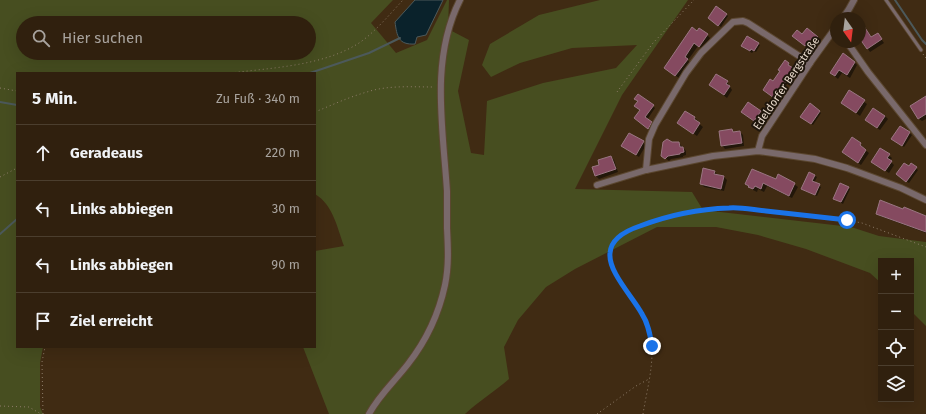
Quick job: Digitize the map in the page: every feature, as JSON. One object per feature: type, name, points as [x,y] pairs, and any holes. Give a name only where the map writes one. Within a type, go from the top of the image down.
[{"type":"street","points":[[369,414],[375,403],[423,342],[441,301],[445,284],[448,261],[447,200],[441,87],[443,57],[453,14],[460,0]]},
{"type":"street","points":[[848,12],[854,0]]},
{"type":"street","points":[[646,170],[649,139],[670,98],[701,53],[733,22],[743,21],[748,23],[810,63]]},
{"type":"street","name":"Edeldorfer Bergstraße","points":[[758,151],[762,136],[830,35]]},
{"type":"street","points":[[851,48],[868,72],[926,145]]},
{"type":"street","points":[[597,185],[646,170],[713,156],[758,151],[815,158],[901,188],[926,200]]},
{"type":"lane","points":[[886,0],[921,50]]},
{"type":"path","points":[[240,72],[306,63],[321,59],[354,46],[369,35],[403,0]]},
{"type":"path","points":[[617,92],[653,43],[694,0]]},
{"type":"path","points":[[316,112],[367,92],[380,89],[403,86],[441,87]]},
{"type":"path","points":[[0,88],[16,91]]},
{"type":"path","points":[[0,177],[16,169]]},
{"type":"path","points":[[642,414],[650,379],[652,358],[650,332],[643,314],[618,277],[611,262],[610,254],[613,243],[622,235],[634,228],[658,219],[692,211],[731,208],[847,220],[862,223],[926,246]]},
{"type":"path","points":[[0,406],[29,407],[42,414],[42,362],[45,348]]},
{"type":"path","points":[[597,414],[636,386],[650,379]]},
{"type":"green space","points":[[0,0],[393,0],[371,23],[396,53],[427,40],[447,0],[449,0],[448,29],[469,40],[458,91],[471,153],[484,155],[487,101],[543,83],[616,68],[637,45],[572,48],[520,63],[491,77],[482,65],[490,44],[539,15],[600,0],[688,0],[622,95],[575,189],[692,192],[703,210],[851,227],[879,236],[926,242],[926,326],[914,314],[914,258],[878,258],[878,280],[870,273],[806,249],[758,235],[716,227],[657,227],[575,269],[546,287],[518,320],[504,347],[509,379],[465,414],[329,414],[303,348],[316,348],[316,251],[344,246],[334,217],[326,204],[316,195],[316,72],[16,72],[16,348],[43,348],[40,363],[40,407],[43,414],[0,414]]},
{"type":"water","points":[[415,0],[443,0],[426,35],[417,37],[415,44],[409,44],[399,39],[395,22]]},
{"type":"building","points":[[716,6],[727,14],[718,26],[708,18]]},
{"type":"building","points":[[692,27],[697,31],[699,28],[708,34],[699,47],[694,43],[685,57],[688,59],[675,76],[664,68]]},
{"type":"building","points":[[807,28],[818,37],[810,47],[805,46],[792,36],[797,30],[802,34]]},
{"type":"building","points":[[866,29],[871,37],[878,33],[882,39],[867,49]]},
{"type":"building","points":[[747,36],[759,43],[754,51],[751,49],[750,51],[741,46]]},
{"type":"building","points":[[843,53],[855,62],[847,75],[839,70],[835,76],[830,73]]},
{"type":"building","points":[[785,60],[789,63],[788,65],[795,69],[774,98],[763,90],[770,79],[773,81]]},
{"type":"building","points":[[716,74],[728,81],[726,84],[730,86],[724,95],[709,85]]},
{"type":"building","points":[[849,90],[865,100],[856,113],[841,103]]},
{"type":"building","points":[[638,94],[654,105],[645,117],[652,122],[648,129],[634,118],[640,110],[634,106],[638,101],[634,99]]},
{"type":"building","points":[[926,96],[926,114],[918,119],[910,106]]},
{"type":"building","points":[[748,102],[761,111],[754,121],[741,112]]},
{"type":"building","points":[[810,103],[820,111],[811,124],[800,117]]},
{"type":"building","points":[[873,108],[885,116],[877,128],[865,120]]},
{"type":"building","points":[[685,111],[695,117],[694,119],[700,123],[693,134],[677,123]]},
{"type":"building","points":[[900,126],[910,132],[902,146],[891,139]]},
{"type":"building","points":[[732,129],[733,132],[740,131],[742,143],[721,146],[719,131]]},
{"type":"building","points":[[629,133],[644,141],[636,155],[621,146]]},
{"type":"building","points":[[852,137],[861,143],[860,145],[866,150],[858,163],[842,152]]},
{"type":"building","points":[[667,139],[672,142],[679,142],[680,147],[683,147],[684,152],[668,156],[665,159],[661,156],[663,142]]},
{"type":"building","points":[[880,148],[890,154],[887,158],[892,161],[885,171],[871,162]]},
{"type":"building","points":[[611,156],[616,169],[595,176],[592,167],[599,165],[598,160]]},
{"type":"building","points":[[904,163],[909,166],[911,163],[917,167],[906,182],[896,174]]},
{"type":"building","points":[[703,168],[715,171],[714,174],[724,176],[721,189],[700,184]]},
{"type":"building","points":[[752,169],[776,179],[778,174],[795,183],[789,196],[763,183],[761,189],[755,186],[753,189],[748,187],[749,186],[745,184]]},
{"type":"building","points":[[809,172],[815,175],[812,181],[820,184],[815,195],[801,189]]},
{"type":"building","points":[[840,183],[849,187],[841,202],[833,199]]},
{"type":"building","points":[[880,200],[903,209],[904,207],[926,216],[926,232],[876,214]]},
{"type":"waterway","points":[[895,0],[926,44]]},
{"type":"waterway","points":[[313,72],[369,53],[400,38]]},
{"type":"waterway","points":[[0,102],[16,105]]},
{"type":"waterway","points":[[0,234],[16,220]]},
{"type":"route","points":[[652,346],[650,332],[643,314],[618,277],[611,262],[610,254],[613,243],[622,235],[634,228],[658,219],[692,211],[731,208],[847,220]]}]
